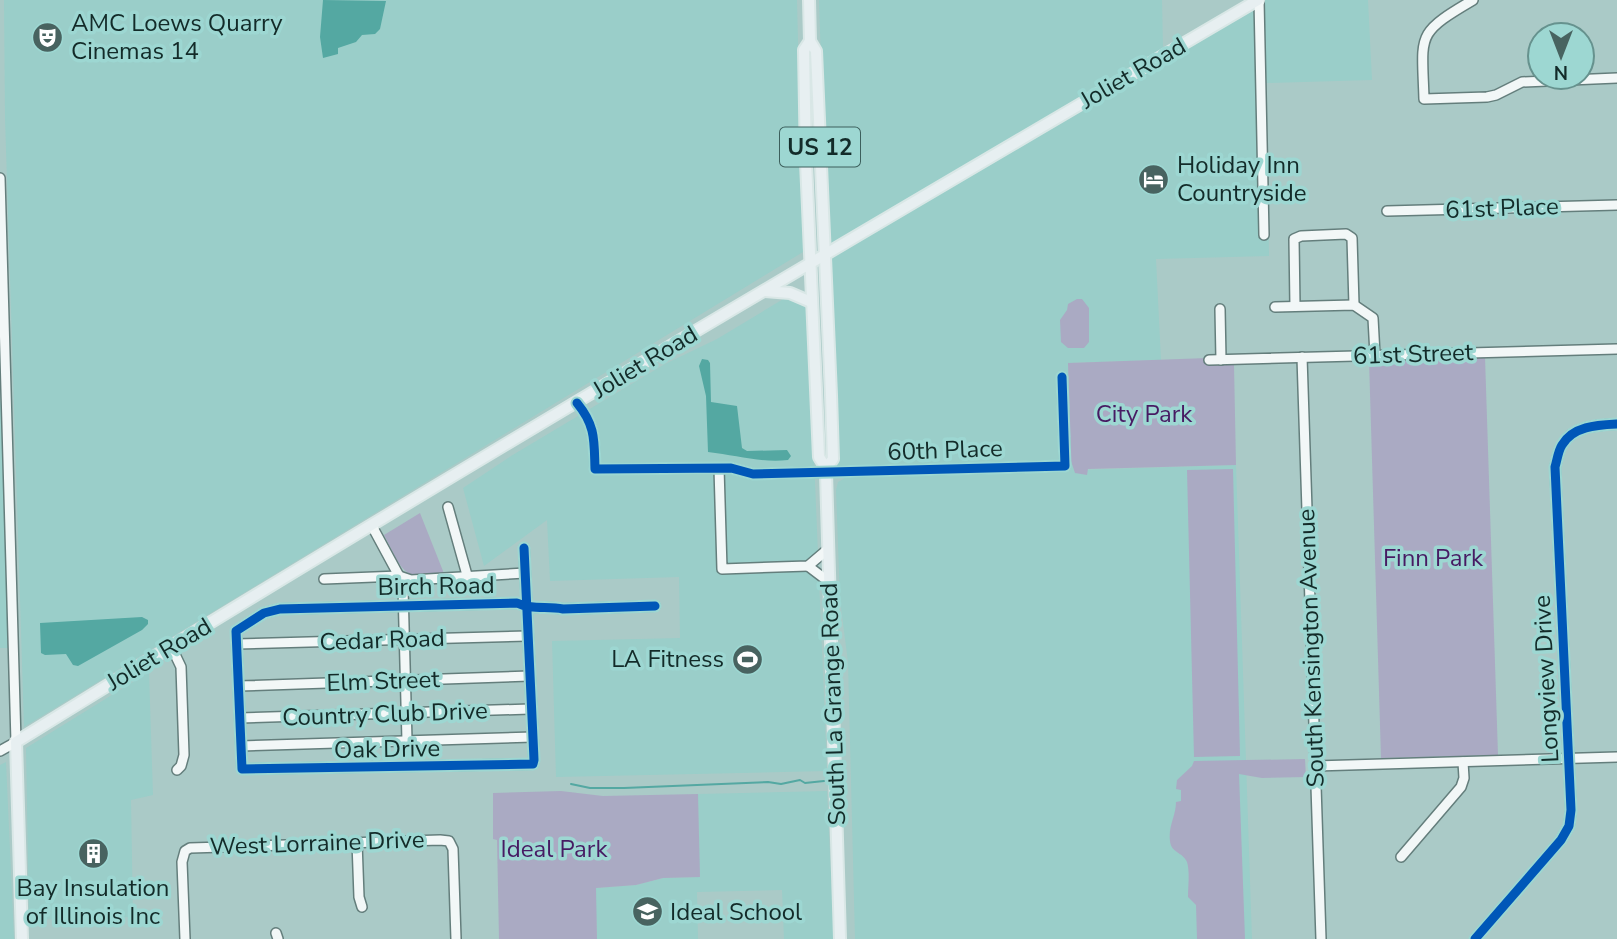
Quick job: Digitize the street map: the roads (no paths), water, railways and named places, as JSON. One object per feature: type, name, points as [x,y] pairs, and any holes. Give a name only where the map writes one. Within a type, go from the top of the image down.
[{"type":"main road","name":"South La Grange Road","points":[[809,0],[810,41],[816,51],[833,459],[826,471]]},
{"type":"main road","name":"Joliet Road","points":[[16,742],[824,254],[1259,0]]},
{"type":"main road","name":"South La Grange Road","points":[[810,41],[804,50],[804,81],[811,302],[818,457],[826,471],[841,939]]},
{"type":"main road","points":[[765,291],[799,296],[811,302]]},
{"type":"main road","points":[[16,742],[22,939]]},
{"type":"street","points":[[1259,0],[1265,235]]},
{"type":"street","points":[[1473,0],[1440,19],[1427,33],[1422,52],[1424,99],[1487,97],[1522,82],[1617,78]]},
{"type":"street","points":[[0,178],[3,400],[16,742]]},
{"type":"street","name":"61st Place","points":[[1387,211],[1617,205]]},
{"type":"street","points":[[1295,306],[1294,239],[1301,236],[1346,234],[1352,238],[1354,305]]},
{"type":"street","points":[[1275,307],[1354,305],[1373,318],[1375,355]]},
{"type":"street","points":[[1220,309],[1221,360]]},
{"type":"street","name":"61st Street","points":[[1209,360],[1617,349]]},
{"type":"street","name":"South Kensington Avenue","points":[[1302,358],[1321,939]]},
{"type":"street","name":"60th Place","points":[[826,471],[1065,466],[1062,377]]},
{"type":"street","points":[[577,403],[587,415],[593,429],[595,469],[719,468],[743,470],[753,474],[826,471]]},
{"type":"street","name":"Longview Drive","points":[[1475,939],[1561,840],[1569,827],[1571,810],[1555,467],[1561,446],[1577,431],[1596,425],[1617,424]]},
{"type":"street","points":[[719,468],[722,569],[808,566],[830,582]]},
{"type":"street","points":[[448,507],[467,575]]},
{"type":"street","points":[[372,526],[400,576],[407,741]]},
{"type":"street","points":[[237,644],[241,746],[533,737],[524,548]]},
{"type":"street","points":[[808,566],[828,549]]},
{"type":"street","points":[[324,579],[400,576],[411,580],[525,573]]},
{"type":"street","name":"Birch Road","points":[[237,644],[236,631],[272,611],[517,603],[526,608],[563,609],[654,606]]},
{"type":"street","name":"Cedar Road","points":[[237,644],[527,636]]},
{"type":"street","points":[[172,646],[181,667],[184,755],[177,770]]},
{"type":"street","name":"Elm Street","points":[[238,685],[528,676]]},
{"type":"street","name":"Country Club Drive","points":[[240,718],[530,709]]},
{"type":"street","name":"Oak Drive","points":[[241,746],[242,769],[533,764],[533,737]]},
{"type":"street","name":"Joliet Road","points":[[0,751],[16,742]]},
{"type":"street","points":[[1315,766],[1617,757]]},
{"type":"street","points":[[1401,857],[1458,791],[1464,778],[1463,762]]},
{"type":"street","name":"West Lorraine Drive","points":[[185,939],[182,862],[185,850],[195,846],[449,841],[453,849],[456,939]]},
{"type":"street","points":[[357,842],[359,897],[362,907]]},
{"type":"waterway","points":[[571,784],[590,788],[624,788],[824,781]]},
{"type":"place","name":"AMC Loews Quarry Cinemas 14","points":[[48,37]]},
{"type":"place","name":"Holiday Inn Countryside","points":[[1154,179]]},
{"type":"place","name":"LA Fitness","points":[[747,659]]},
{"type":"place","name":"Bay Insulation of Illinois Inc","points":[[93,854]]},
{"type":"place","name":"Ideal School","points":[[647,912]]},
{"type":"park label","name":"City Park","points":[[1144,414]]},
{"type":"park label","name":"Finn Park","points":[[1433,558]]},
{"type":"park label","name":"Ideal Park","points":[[554,849]]}]
